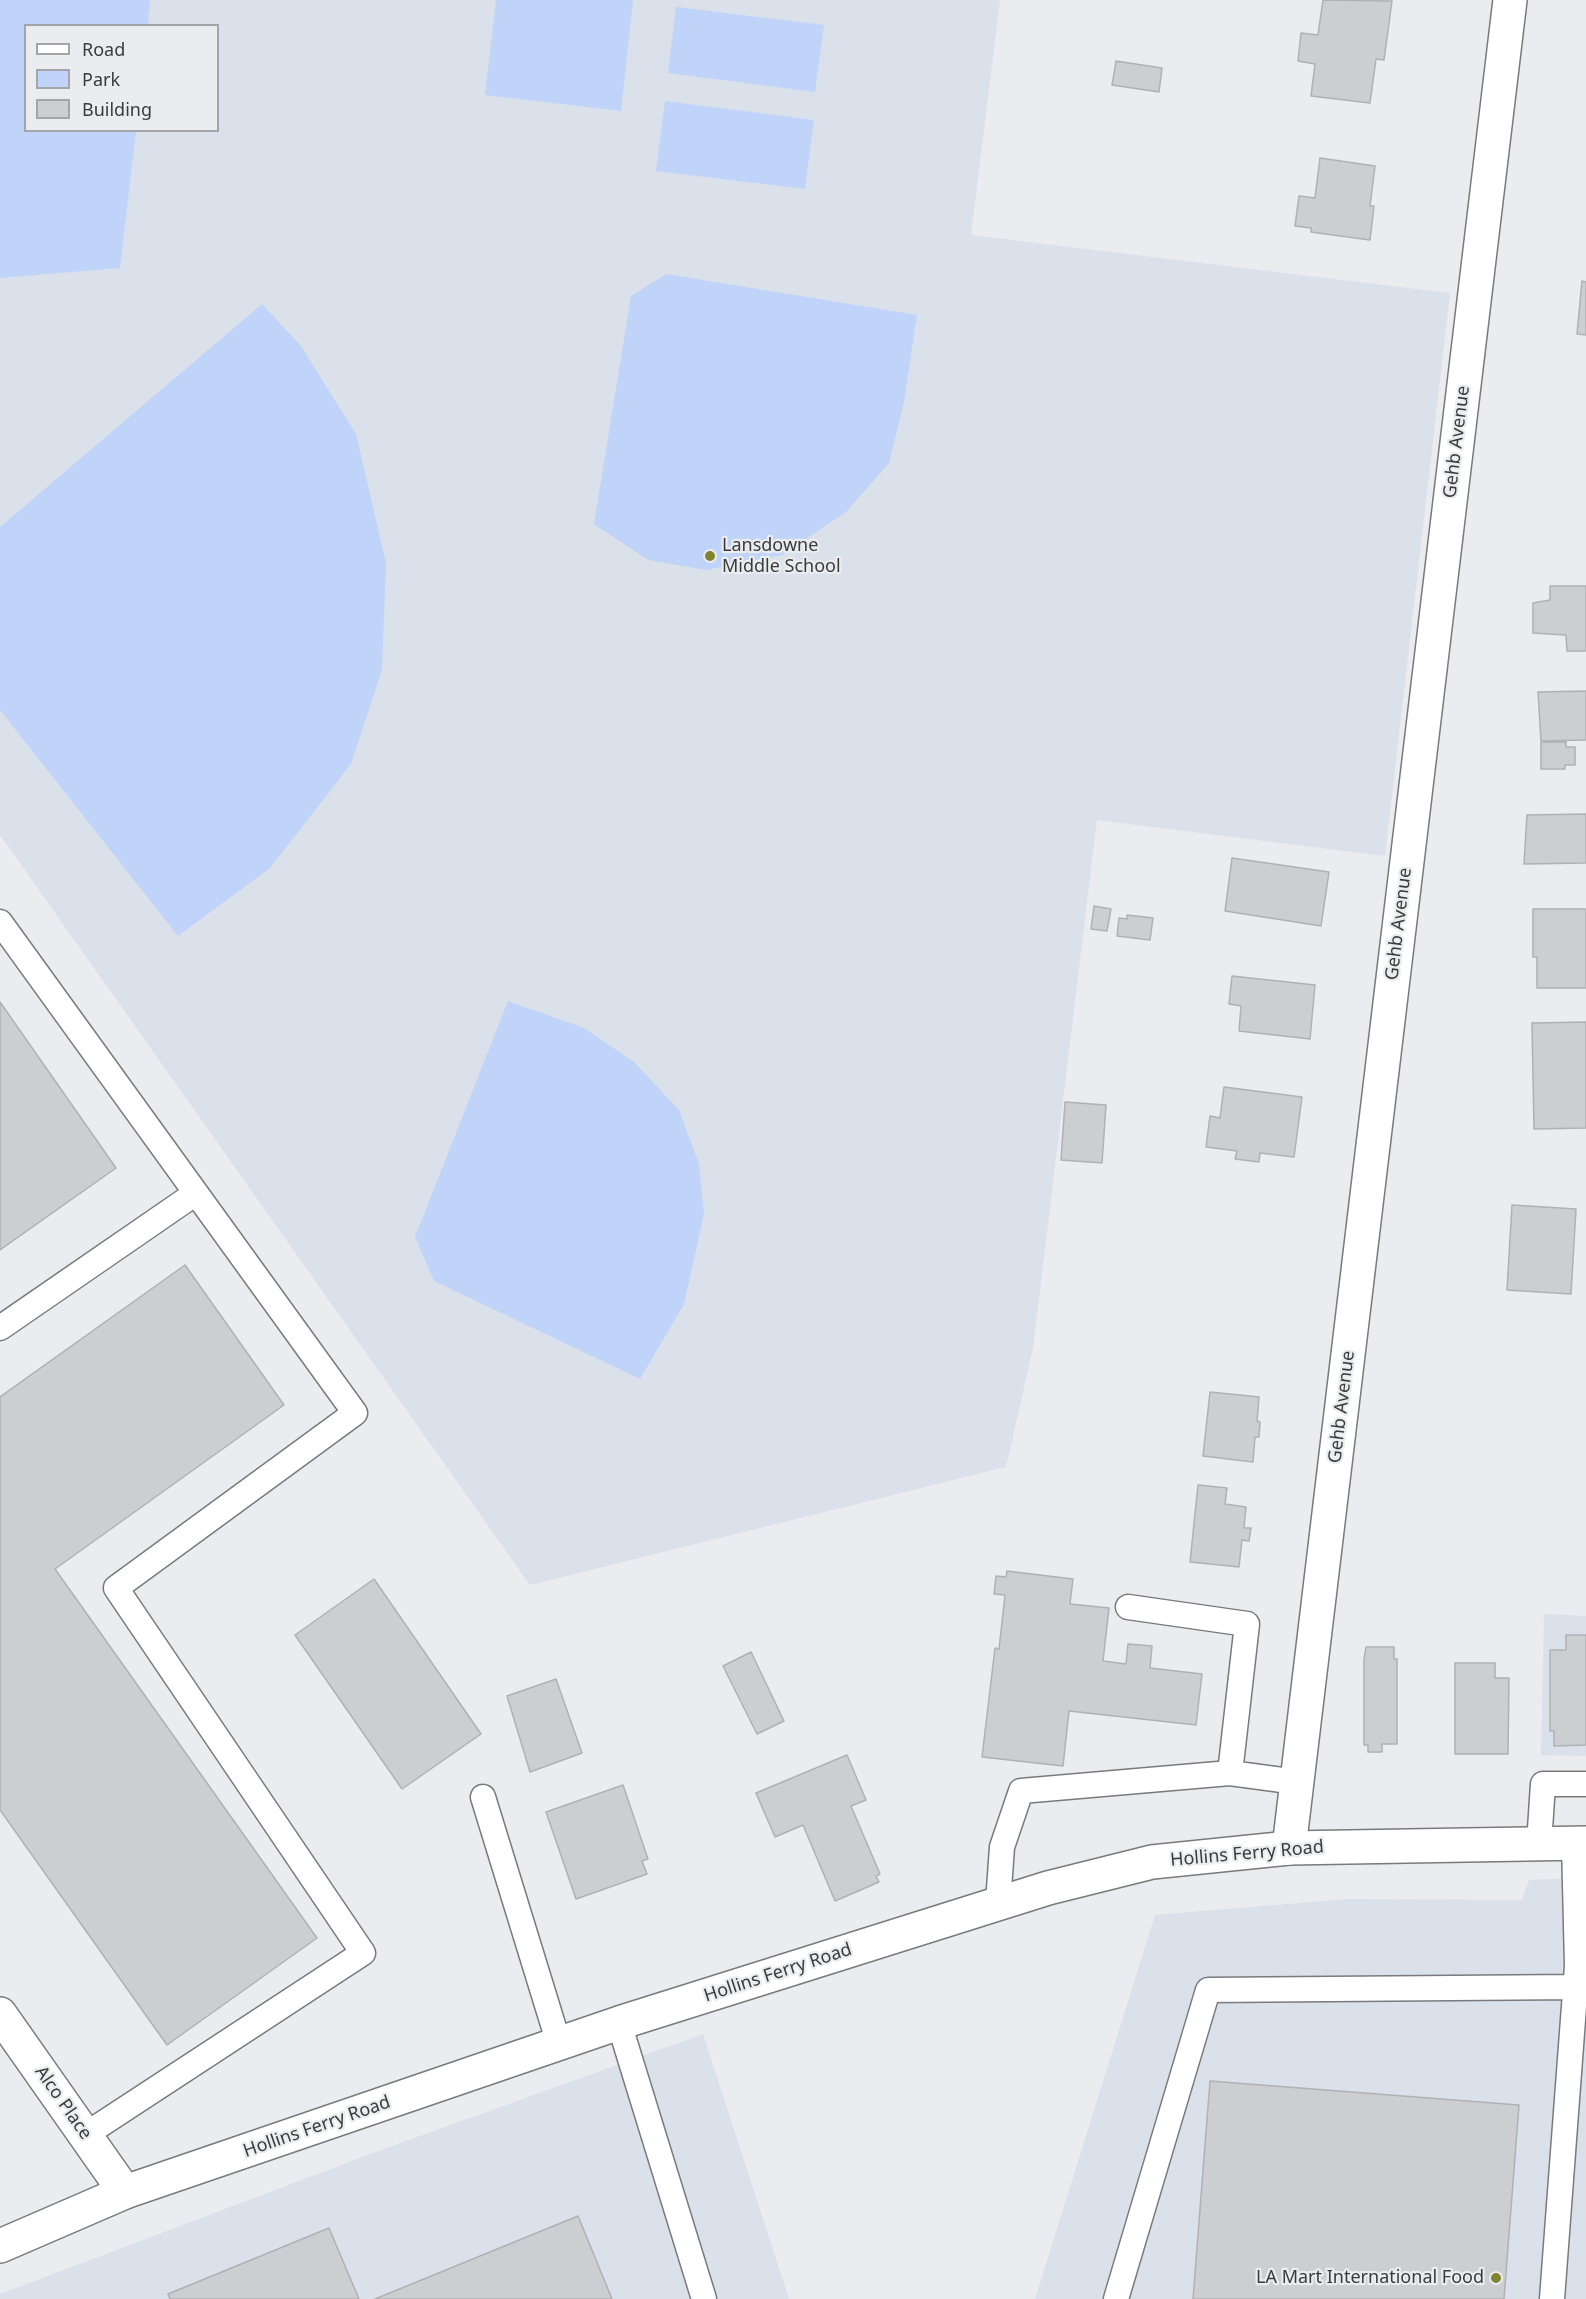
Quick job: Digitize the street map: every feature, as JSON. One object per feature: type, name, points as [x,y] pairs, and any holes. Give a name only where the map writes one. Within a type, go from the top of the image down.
[{"type":"street","name":"Gehb Avenue","points":[[1289,1848],[1510,0]]},
{"type":"street","name":"Hollins Ferry Road","points":[[0,2246],[125,2192],[619,2023],[998,1903],[1152,1862],[1289,1848],[1580,1843]]},
{"type":"street","name":"Alco Place","points":[[0,2014],[125,2192]]},
{"type":"lane","points":[[0,922],[355,1413],[116,1588],[363,1953],[86,2135]]},
{"type":"lane","points":[[0,1328],[196,1192]]},
{"type":"lane","points":[[1128,1607],[1247,1624],[1230,1773]]},
{"type":"lane","points":[[998,1903],[1002,1847],[1021,1791],[1230,1773],[1297,1782]]},
{"type":"lane","points":[[1539,1844],[1543,1784],[1586,1784]]},
{"type":"lane","points":[[483,1797],[559,2044]]},
{"type":"lane","points":[[1552,2299],[1575,1986],[1580,1843]]},
{"type":"lane","points":[[1116,2299],[1208,1990],[1575,1986]]},
{"type":"lane","points":[[619,2023],[704,2299]]},
{"type":"shaded area","name":"Lansdowne Middle School","points":[[0,0],[1000,0],[971,235],[1450,293],[1385,856],[1097,820],[1033,1348],[1006,1467],[530,1585],[0,835]]},
{"type":"shaded area","points":[[1544,1614],[1586,1616],[1586,1756],[1541,1755]]},
{"type":"shaded area","points":[[1586,1878],[1586,2299],[1035,2299],[1155,1915],[1348,1899],[1522,1900],[1529,1880]]},
{"type":"shaded area","points":[[703,2034],[789,2299],[0,2299],[0,2294],[381,2150]]},
{"type":"green space","points":[[0,0],[150,0],[148,24],[24,24],[24,132],[136,132],[120,268],[0,278]]},
{"type":"green space","points":[[496,0],[633,0],[621,111],[485,95]]},
{"type":"green space","points":[[676,7],[824,25],[815,92],[668,73]]},
{"type":"green space","points":[[665,101],[814,120],[805,189],[656,171]]},
{"type":"green space","points":[[666,274],[917,315],[904,402],[889,463],[846,512],[782,555],[706,570],[648,560],[594,524],[631,296]]},
{"type":"green space","points":[[262,304],[301,346],[356,434],[386,563],[382,670],[351,764],[270,868],[178,936],[0,710],[0,527]]},
{"type":"green space","points":[[508,1001],[584,1028],[634,1062],[679,1110],[699,1164],[704,1214],[684,1304],[640,1379],[434,1281],[415,1237]]},
{"type":"building","points":[[1323,0],[1392,1],[1384,60],[1376,59],[1370,103],[1311,96],[1315,64],[1298,61],[1301,33],[1318,35]]},
{"type":"building","points":[[1116,61],[1162,68],[1159,92],[1112,85]]},
{"type":"building","points":[[1320,158],[1375,166],[1370,206],[1374,206],[1370,240],[1311,232],[1311,228],[1295,226],[1299,196],[1315,198]]},
{"type":"building","points":[[1582,281],[1586,282],[1586,335],[1577,334]]},
{"type":"building","points":[[1550,586],[1586,586],[1586,651],[1567,651],[1566,635],[1533,633],[1533,603],[1550,600]]},
{"type":"building","points":[[1586,691],[1586,740],[1541,741],[1538,692]]},
{"type":"building","points":[[1541,742],[1566,742],[1566,747],[1575,747],[1575,765],[1565,765],[1565,769],[1541,769]]},
{"type":"building","points":[[1586,814],[1586,863],[1524,864],[1527,815]]},
{"type":"building","points":[[1232,858],[1329,872],[1321,926],[1225,911]]},
{"type":"building","points":[[1094,906],[1111,909],[1107,931],[1091,929]]},
{"type":"building","points":[[1533,909],[1586,909],[1586,988],[1537,988],[1537,957],[1533,957]]},
{"type":"building","points":[[1127,915],[1153,918],[1150,940],[1117,936],[1119,918],[1127,919]]},
{"type":"building","points":[[1232,976],[1315,985],[1310,1039],[1239,1031],[1241,1006],[1229,1004]]},
{"type":"building","points":[[0,1002],[116,1168],[0,1250]]},
{"type":"building","points":[[1586,1022],[1586,1128],[1534,1129],[1532,1023]]},
{"type":"building","points":[[1224,1087],[1302,1097],[1294,1157],[1260,1153],[1259,1162],[1235,1159],[1237,1151],[1206,1147],[1210,1116],[1220,1118]]},
{"type":"building","points":[[1065,1102],[1106,1105],[1102,1163],[1061,1160]]},
{"type":"building","points":[[1512,1205],[1576,1209],[1571,1294],[1507,1290]]},
{"type":"building","points":[[185,1265],[284,1405],[55,1569],[317,1938],[167,2045],[0,1810],[0,1397]]},
{"type":"building","points":[[1210,1392],[1259,1397],[1257,1421],[1260,1422],[1259,1437],[1255,1437],[1253,1462],[1203,1456]]},
{"type":"building","points":[[1198,1485],[1227,1488],[1225,1504],[1246,1507],[1244,1528],[1251,1528],[1249,1541],[1242,1540],[1239,1567],[1190,1562]]},
{"type":"building","points":[[1007,1571],[1073,1579],[1070,1604],[1109,1608],[1103,1661],[1126,1664],[1128,1644],[1152,1646],[1150,1668],[1202,1674],[1196,1725],[1069,1711],[1063,1766],[982,1757],[995,1648],[999,1649],[1005,1595],[994,1594],[996,1576],[1006,1577]]},
{"type":"building","points":[[374,1579],[481,1734],[402,1789],[295,1635]]},
{"type":"building","points":[[1566,1635],[1586,1635],[1586,1745],[1554,1746],[1554,1731],[1550,1731],[1550,1650],[1566,1650]]},
{"type":"building","points":[[1366,1647],[1394,1647],[1394,1659],[1397,1659],[1397,1744],[1382,1744],[1382,1752],[1368,1752],[1368,1745],[1364,1745]]},
{"type":"building","points":[[751,1652],[784,1721],[757,1734],[723,1666]]},
{"type":"building","points":[[1455,1663],[1495,1663],[1495,1678],[1509,1678],[1508,1754],[1455,1754]]},
{"type":"building","points":[[556,1679],[582,1753],[530,1772],[507,1696]]},
{"type":"building","points":[[847,1755],[866,1800],[851,1806],[880,1874],[876,1876],[879,1882],[835,1901],[803,1825],[775,1837],[756,1793]]},
{"type":"building","points":[[623,1785],[648,1859],[642,1861],[647,1874],[576,1899],[546,1812]]},
{"type":"building","points":[[1210,2081],[1519,2105],[1504,2299],[1193,2299]]},
{"type":"building","points":[[578,2216],[612,2299],[375,2299]]},
{"type":"building","points":[[329,2228],[359,2299],[170,2299],[168,2294]]},
{"type":"place","name":"Lansdowne Middle School","points":[[710,556]]},
{"type":"place","name":"LA Mart International Food","points":[[1496,2278]]}]
